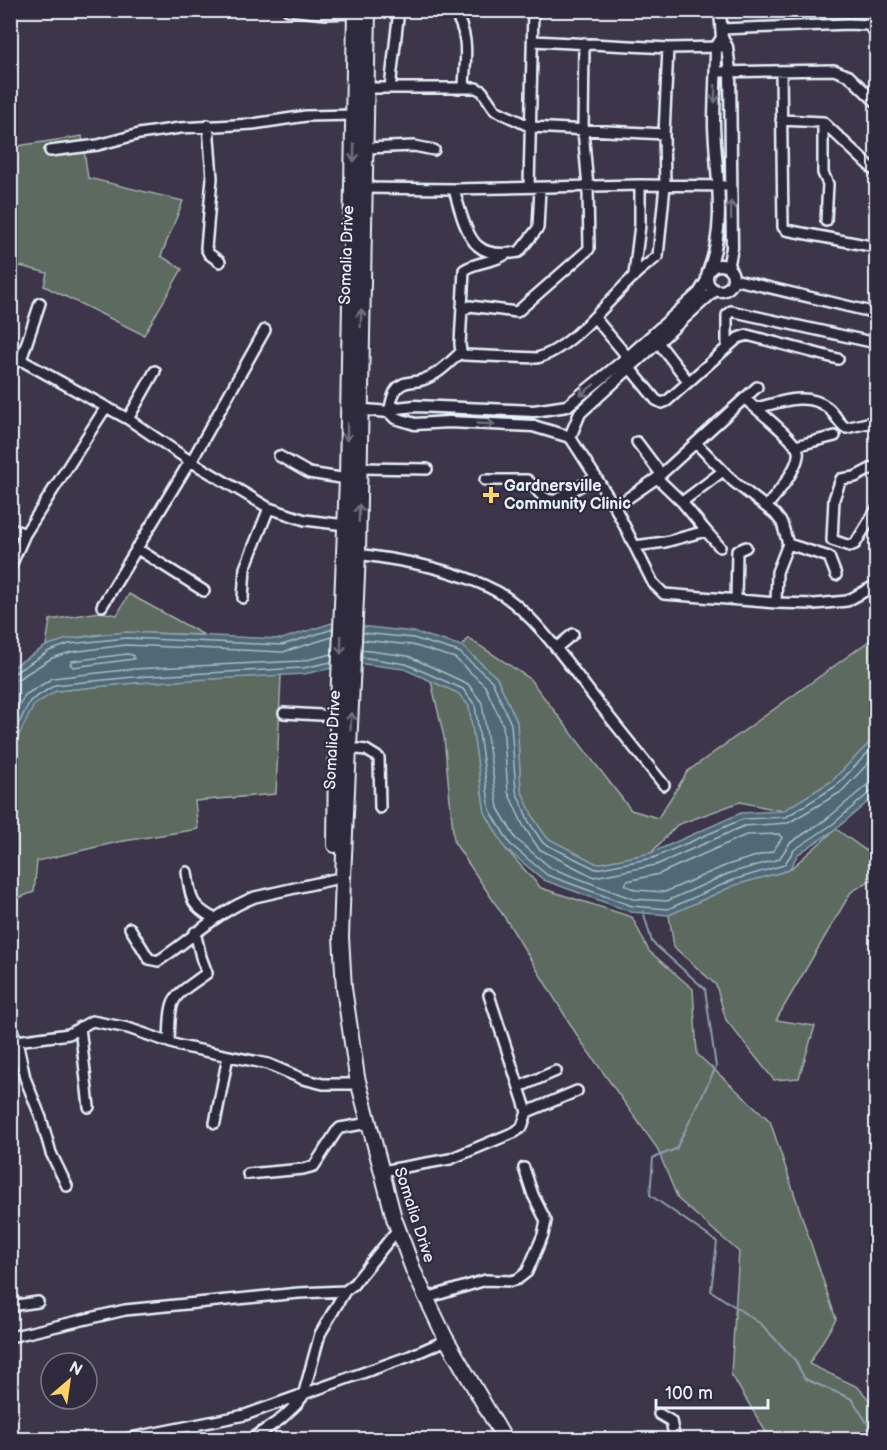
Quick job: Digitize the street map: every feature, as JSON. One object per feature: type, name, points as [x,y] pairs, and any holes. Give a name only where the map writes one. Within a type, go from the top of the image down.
[{"type":"main road","name":"Somalia Drive","points":[[359,11],[365,88],[366,148],[360,188]]},
{"type":"main road","name":"Somalia Drive","points":[[359,11],[355,115],[360,188],[354,409],[345,525],[349,748],[341,925],[344,988],[357,1077],[397,1233],[445,1337],[505,1440]]},
{"type":"main road","name":"Somalia Drive","points":[[348,613],[358,554],[360,468],[354,409]]},
{"type":"main road","name":"Somalia Drive","points":[[347,676],[338,716],[334,932],[337,984],[347,1058],[363,1124],[397,1233],[442,1342],[496,1440]]},
{"type":"street","points":[[288,10],[326,14],[359,11]]},
{"type":"street","points":[[390,88],[399,10]]},
{"type":"street","points":[[453,10],[462,23],[466,36],[464,88]]},
{"type":"street","points":[[529,187],[533,10]]},
{"type":"street","points":[[715,290],[710,286],[708,276],[717,246],[725,186],[730,71],[722,40],[720,10]]},
{"type":"street","points":[[868,25],[876,17]]},
{"type":"street","points":[[533,41],[668,48],[831,24],[868,25],[876,33]]},
{"type":"street","points":[[722,40],[716,72],[714,127],[725,186],[732,248],[728,268]]},
{"type":"street","points":[[462,311],[470,306],[517,312],[587,253],[590,244],[583,130],[584,43]]},
{"type":"street","points":[[461,352],[464,355],[537,358],[554,350],[594,317],[634,275],[658,255],[665,185],[664,134],[668,48]]},
{"type":"street","points":[[716,72],[834,70],[856,82],[876,102]]},
{"type":"street","points":[[781,71],[783,227],[786,230],[876,247]]},
{"type":"street","points":[[365,88],[476,88],[482,91],[495,110],[531,127],[664,134]]},
{"type":"street","points":[[50,151],[98,146],[139,135],[208,125],[253,124],[306,116],[355,115]]},
{"type":"street","points":[[781,120],[823,122],[876,172]]},
{"type":"street","points":[[823,122],[823,173],[828,184],[826,221]]},
{"type":"street","points":[[208,125],[212,178],[206,248],[209,254],[220,262]]},
{"type":"street","points":[[366,148],[414,146],[434,150]]},
{"type":"street","points":[[634,275],[640,185]]},
{"type":"street","points":[[360,188],[725,186]]},
{"type":"street","points":[[454,189],[459,208],[478,247],[493,253],[506,254],[519,252],[538,228],[540,188]]},
{"type":"street","points":[[389,412],[396,390],[400,386],[422,380],[441,371],[461,352],[464,270],[470,266],[498,260],[506,254]]},
{"type":"street","points":[[354,409],[389,412],[406,406],[534,411],[567,406],[630,362],[657,341],[715,290],[728,289],[733,279],[732,272],[728,268],[715,266],[699,293],[630,362],[580,413],[570,437]]},
{"type":"street","points":[[733,279],[876,313]]},
{"type":"street","points":[[10,368],[21,360],[40,303]]},
{"type":"street","points":[[727,348],[727,315],[731,311],[876,343]]},
{"type":"street","points":[[594,317],[630,362],[656,400],[662,403],[738,338],[747,335],[838,359]]},
{"type":"street","points":[[102,606],[190,462],[265,330]]},
{"type":"street","points":[[657,341],[688,381]]},
{"type":"street","points":[[21,360],[128,418],[190,462],[269,508],[304,520],[345,525]]},
{"type":"street","points":[[128,418],[155,371]]},
{"type":"street","points":[[615,507],[659,476],[757,387]]},
{"type":"street","points":[[756,408],[798,398],[821,403],[830,408],[842,426],[846,428],[876,421]]},
{"type":"street","points":[[745,399],[795,446],[798,452],[797,459],[780,491],[766,507]]},
{"type":"street","points":[[567,406],[580,413]]},
{"type":"street","points":[[10,568],[25,534],[106,407]]},
{"type":"street","points":[[449,422],[450,407]]},
{"type":"street","points":[[533,426],[534,411]]},
{"type":"street","points":[[389,412],[395,418],[415,424],[449,422],[533,426],[570,437],[615,507],[653,583],[664,594],[776,603],[837,603],[848,601],[876,585]]},
{"type":"street","points":[[795,446],[835,436]]},
{"type":"street","points":[[637,442],[659,476],[720,547]]},
{"type":"street","points":[[696,443],[723,471],[775,514],[782,523],[788,544],[777,572],[776,603]]},
{"type":"street","points":[[279,456],[309,473],[347,479]]},
{"type":"street","points":[[836,575],[829,557],[834,500],[841,479],[855,477],[876,466]]},
{"type":"street","points":[[360,468],[427,469]]},
{"type":"street","points":[[682,502],[723,471]]},
{"type":"street","points":[[485,480],[527,480],[544,499],[550,501],[556,500],[596,477]]},
{"type":"street","points":[[243,597],[245,568],[269,508]]},
{"type":"street","points":[[832,540],[850,546],[855,544],[876,510]]},
{"type":"street","points":[[10,528],[25,534]]},
{"type":"street","points":[[635,546],[665,542],[706,531]]},
{"type":"street","points":[[788,544],[829,557]]},
{"type":"street","points":[[736,600],[737,551],[746,547]]},
{"type":"street","points":[[136,548],[204,591]]},
{"type":"street","points":[[358,554],[414,563],[454,574],[480,583],[501,594],[523,612],[556,648],[664,786]]},
{"type":"street","points":[[556,648],[573,634]]},
{"type":"street","points":[[284,713],[338,716]]},
{"type":"street","points":[[349,748],[366,750],[379,758],[380,808]]},
{"type":"street","points":[[187,872],[191,900],[200,911],[213,918]]},
{"type":"street","points":[[130,928],[149,959],[154,961],[163,958],[213,918],[255,897],[335,879]]},
{"type":"street","points":[[169,1041],[171,1010],[176,997],[182,990],[207,973],[208,969],[201,957],[195,932]]},
{"type":"street","points":[[382,1171],[450,1159],[522,1127],[527,1112],[489,995]]},
{"type":"street","points":[[17,1041],[69,1034],[92,1021],[115,1024],[180,1046],[268,1064],[303,1079],[323,1084],[353,1084]]},
{"type":"street","points":[[10,1027],[17,1041],[25,1078],[51,1153],[67,1186]]},
{"type":"street","points":[[80,1027],[89,1107]]},
{"type":"street","points":[[214,1123],[228,1056]]},
{"type":"street","points":[[519,1087],[556,1071]]},
{"type":"street","points":[[527,1112],[577,1091]]},
{"type":"street","points":[[248,1174],[314,1166],[340,1128],[363,1124]]},
{"type":"street","points":[[428,1298],[486,1280],[511,1281],[524,1276],[527,1272],[543,1236],[546,1221],[524,1168]]},
{"type":"street","points":[[250,1440],[281,1419],[303,1395],[320,1334],[345,1291],[397,1233]]},
{"type":"street","points":[[10,1337],[125,1310],[299,1293],[345,1291]]},
{"type":"street","points":[[10,1306],[38,1302]]},
{"type":"street","points":[[120,1440],[245,1414],[410,1356],[442,1342]]},
{"type":"street","points":[[659,1414],[671,1421],[675,1440]]},
{"type":"street","points":[[194,1426],[197,1440]]},
{"type":"green space","points":[[82,136],[88,178],[183,201],[161,256],[182,269],[144,335],[44,286],[47,273],[20,266],[11,287],[11,147]]},
{"type":"green space","points":[[129,594],[204,635],[104,634],[65,640],[46,646],[50,620],[100,612],[117,615]]},
{"type":"green space","points":[[876,636],[876,736],[832,781],[783,811],[740,802],[677,825],[651,853],[597,864],[547,838],[534,819],[521,790],[517,722],[497,678],[462,646],[468,638],[529,678],[631,810],[658,818],[688,771]]},
{"type":"green space","points":[[281,675],[276,794],[195,801],[198,829],[118,842],[37,861],[34,892],[11,901],[11,751],[34,704],[56,691],[134,683]]},
{"type":"green space","points":[[431,681],[458,693],[469,706],[485,812],[505,848],[541,888],[632,917],[649,951],[693,989],[697,1054],[770,1121],[836,1319],[809,1364],[858,1387],[876,1408],[876,1439],[770,1439],[731,1374],[739,1252],[678,1199],[657,1148],[580,1040],[509,924],[454,842],[444,737]]},
{"type":"green space","points":[[836,829],[876,858],[876,877],[851,892],[776,1020],[815,1026],[799,1078],[774,1080],[726,1020],[716,985],[674,947],[669,915],[735,885],[789,870]]},
{"type":"water","points":[[332,623],[414,632],[462,646],[497,678],[517,722],[521,790],[534,819],[547,838],[597,864],[651,853],[741,813],[783,811],[832,781],[876,736],[876,795],[836,829],[798,854],[789,870],[735,885],[669,915],[631,912],[544,880],[505,848],[485,812],[469,706],[458,693],[404,669],[356,663],[304,674],[134,683],[56,691],[34,705],[11,751],[11,668],[46,646],[67,639],[126,632],[282,639]]},
{"type":"waterway","points":[[643,911],[652,942],[705,989],[716,1067],[676,1149],[653,1158],[650,1195],[717,1242],[711,1291],[761,1324],[795,1360],[805,1379],[852,1399],[869,1426],[869,1440]]},
{"type":"place","name":"Gardnersville Community Clinic","points":[[491,495]]}]
